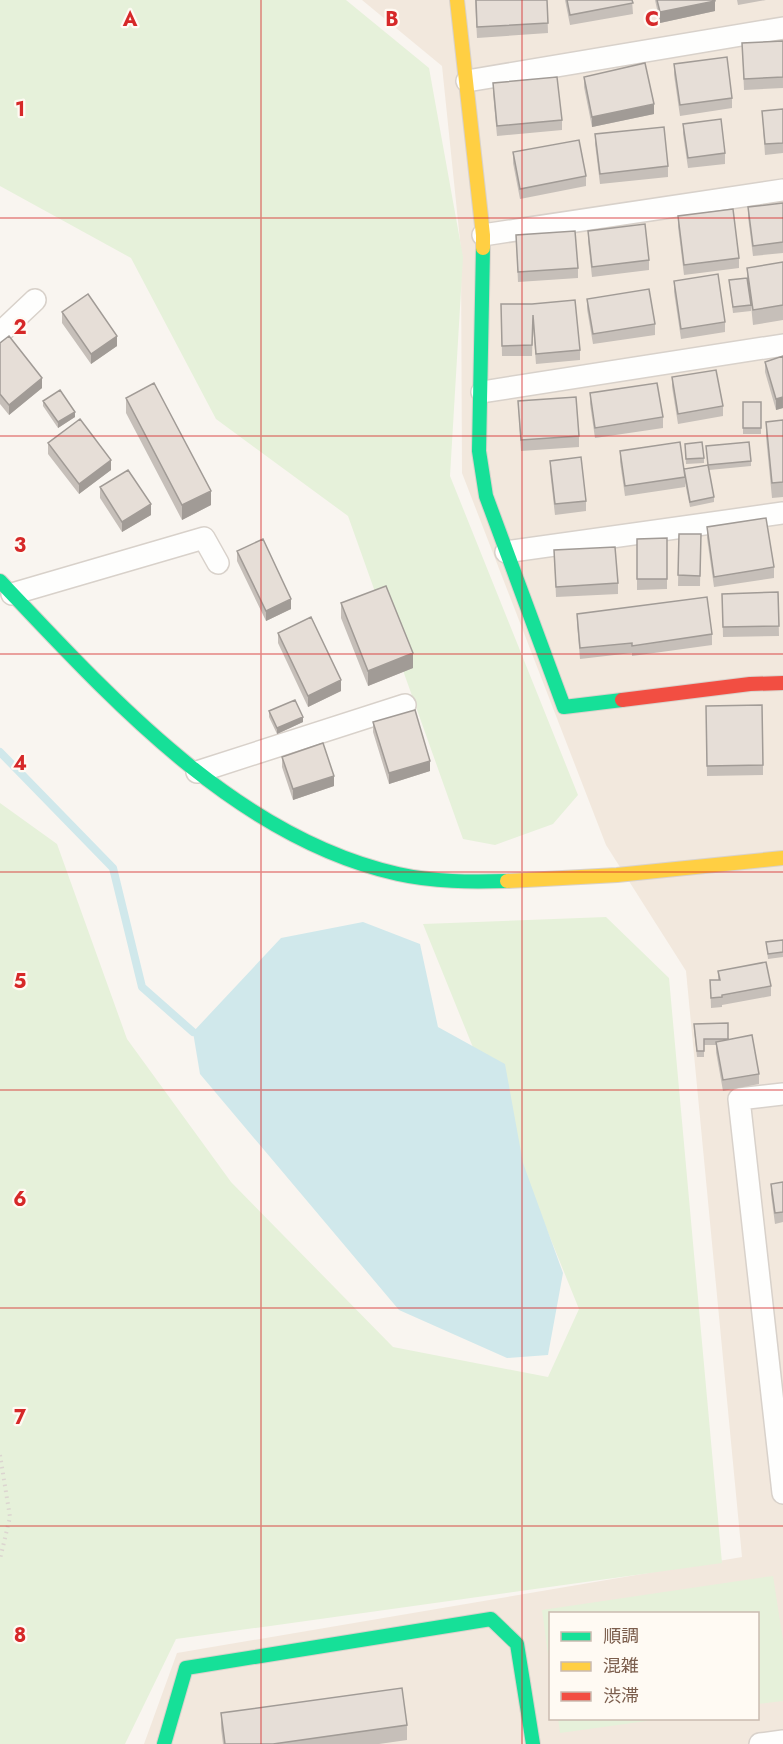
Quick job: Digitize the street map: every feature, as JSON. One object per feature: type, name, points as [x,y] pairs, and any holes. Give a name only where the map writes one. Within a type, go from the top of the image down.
[{"type":"street","points":[[457,0],[483,235],[482,392],[479,451],[486,496],[564,707],[750,684],[783,683]]},
{"type":"street","points":[[467,81],[783,28]]},
{"type":"street","points":[[483,235],[783,190]]},
{"type":"street","points":[[0,333],[35,300]]},
{"type":"street","points":[[482,392],[783,345]]},
{"type":"street","points":[[506,552],[783,513]]},
{"type":"street","points":[[6,588],[204,538],[218,563]]},
{"type":"street","points":[[6,588],[112,696],[171,751],[228,797],[301,840],[342,857],[399,874],[454,882],[558,880],[783,858]]},
{"type":"street","points":[[197,772],[405,705]]},
{"type":"street","points":[[783,1094],[739,1099],[783,1493]]},
{"type":"street","points":[[164,1744],[186,1668],[491,1619],[517,1644],[533,1744]]},
{"type":"street","points":[[760,1744],[783,1741]]},
{"type":"path","points":[[0,1455],[10,1517],[0,1559]]},
{"type":"shaded area","points":[[362,0],[783,0],[783,1744],[144,1744],[177,1653],[742,1557],[686,971],[606,845],[462,473],[461,250],[442,66]]},
{"type":"green space","points":[[0,0],[346,0],[429,68],[463,257],[450,476],[578,795],[553,824],[495,845],[463,839],[348,516],[216,419],[131,258],[0,186]]},
{"type":"green space","points":[[0,803],[57,844],[127,1039],[231,1182],[393,1347],[548,1377],[579,1309],[423,924],[606,917],[669,978],[722,1563],[176,1639],[125,1744],[0,1744]]},
{"type":"green space","points":[[773,1576],[783,1641],[783,1701],[759,1704],[759,1612],[549,1612],[549,1662],[542,1610]]},
{"type":"green space","points":[[558,1720],[654,1720],[560,1733]]},
{"type":"water","points":[[363,922],[420,944],[438,1027],[505,1064],[523,1163],[563,1273],[548,1355],[507,1358],[399,1310],[200,1074],[193,1032],[281,938]]},
{"type":"building","points":[[476,0],[547,0],[548,23],[477,27]]},
{"type":"building","points":[[567,0],[632,0],[633,3],[570,15]]},
{"type":"building","points":[[657,0],[715,0],[715,1],[660,12]]},
{"type":"building","points":[[783,41],[783,77],[744,79],[742,43]]},
{"type":"building","points":[[727,57],[732,98],[680,105],[674,64]]},
{"type":"building","points":[[645,63],[654,104],[592,117],[584,77]]},
{"type":"building","points":[[557,77],[562,120],[497,126],[493,83]]},
{"type":"building","points":[[783,109],[783,143],[765,144],[762,111]]},
{"type":"building","points":[[721,119],[725,153],[688,158],[683,124]]},
{"type":"building","points":[[664,127],[668,166],[600,174],[595,134]]},
{"type":"building","points":[[579,140],[586,176],[520,189],[513,152]]},
{"type":"building","points":[[783,203],[783,242],[753,246],[748,207]]},
{"type":"building","points":[[733,209],[739,258],[684,265],[678,216]]},
{"type":"building","points":[[645,224],[649,260],[592,267],[588,231]]},
{"type":"building","points":[[575,231],[578,268],[518,272],[516,235]]},
{"type":"building","points":[[783,262],[783,305],[753,310],[747,268]]},
{"type":"building","points":[[718,274],[725,322],[681,329],[674,281]]},
{"type":"building","points":[[747,278],[751,305],[733,307],[729,280]]},
{"type":"building","points":[[649,289],[655,324],[593,334],[587,299]]},
{"type":"building","points":[[88,294],[117,336],[91,354],[62,312]]},
{"type":"building","points":[[575,300],[580,350],[536,354],[533,315],[532,345],[502,346],[501,304]]},
{"type":"building","points":[[9,336],[42,378],[9,405],[0,394],[0,343]]},
{"type":"building","points":[[783,356],[783,397],[776,399],[765,362]]},
{"type":"building","points":[[716,370],[723,406],[678,414],[672,377]]},
{"type":"building","points":[[154,383],[211,491],[182,505],[126,398]]},
{"type":"building","points":[[657,383],[663,417],[595,428],[590,393]]},
{"type":"building","points":[[60,390],[75,412],[58,422],[43,401]]},
{"type":"building","points":[[576,397],[579,436],[521,440],[518,401]]},
{"type":"building","points":[[743,402],[761,402],[761,428],[743,428]]},
{"type":"building","points":[[80,419],[111,460],[79,484],[48,443]]},
{"type":"building","points":[[783,420],[783,482],[772,483],[766,422]]},
{"type":"building","points":[[680,442],[685,477],[625,486],[620,451]]},
{"type":"building","points":[[702,442],[704,458],[686,459],[685,444]]},
{"type":"building","points":[[749,442],[751,461],[708,465],[706,446]]},
{"type":"building","points":[[581,457],[586,501],[555,504],[550,461]]},
{"type":"building","points":[[708,465],[714,497],[690,502],[684,469]]},
{"type":"building","points":[[128,470],[151,504],[122,522],[100,487]]},
{"type":"building","points":[[766,518],[774,567],[714,577],[707,527]]},
{"type":"building","points":[[679,534],[701,534],[700,576],[678,575]]},
{"type":"building","points":[[667,538],[667,579],[637,579],[637,539]]},
{"type":"building","points":[[263,539],[291,599],[266,611],[237,551]]},
{"type":"building","points":[[615,547],[618,583],[556,587],[554,550]]},
{"type":"building","points":[[386,586],[413,653],[368,671],[341,603]]},
{"type":"building","points":[[778,592],[779,626],[723,627],[722,594]]},
{"type":"building","points":[[707,597],[712,634],[632,646],[632,643],[580,648],[577,614]]},
{"type":"building","points":[[311,617],[341,680],[308,696],[278,633]]},
{"type":"building","points":[[295,700],[303,717],[277,728],[269,711]]},
{"type":"building","points":[[762,705],[763,765],[707,766],[706,706]]},
{"type":"building","points":[[415,710],[430,761],[389,773],[373,722]]},
{"type":"building","points":[[323,743],[334,776],[293,789],[282,757]]},
{"type":"building","points":[[783,940],[783,952],[768,954],[766,942]]},
{"type":"building","points":[[766,962],[771,986],[711,998],[710,980],[720,980],[718,971]]},
{"type":"building","points":[[728,1023],[728,1039],[704,1039],[704,1051],[697,1051],[694,1024]]},
{"type":"building","points":[[752,1035],[759,1074],[723,1080],[716,1042]]},
{"type":"building","points":[[783,1182],[783,1212],[775,1213],[771,1184]]},
{"type":"building","points":[[402,1688],[407,1725],[273,1744],[225,1744],[221,1713]]},
{"type":"waterway","points":[[0,752],[113,868],[142,987],[193,1032]]},
{"type":"traffic: fast","points":[[483,248],[479,451],[486,496],[564,707],[622,700]]},
{"type":"traffic: fast","points":[[0,581],[86,671],[132,715],[230,796],[283,829],[339,856],[398,874],[452,881],[507,881]]},
{"type":"traffic: fast","points":[[164,1744],[186,1668],[491,1619],[517,1644],[533,1744]]},
{"type":"traffic: slow","points":[[457,0],[483,248]]},
{"type":"traffic: slow","points":[[507,881],[617,875],[783,858]]},
{"type":"traffic: jam","points":[[622,700],[750,684],[783,683]]}]
